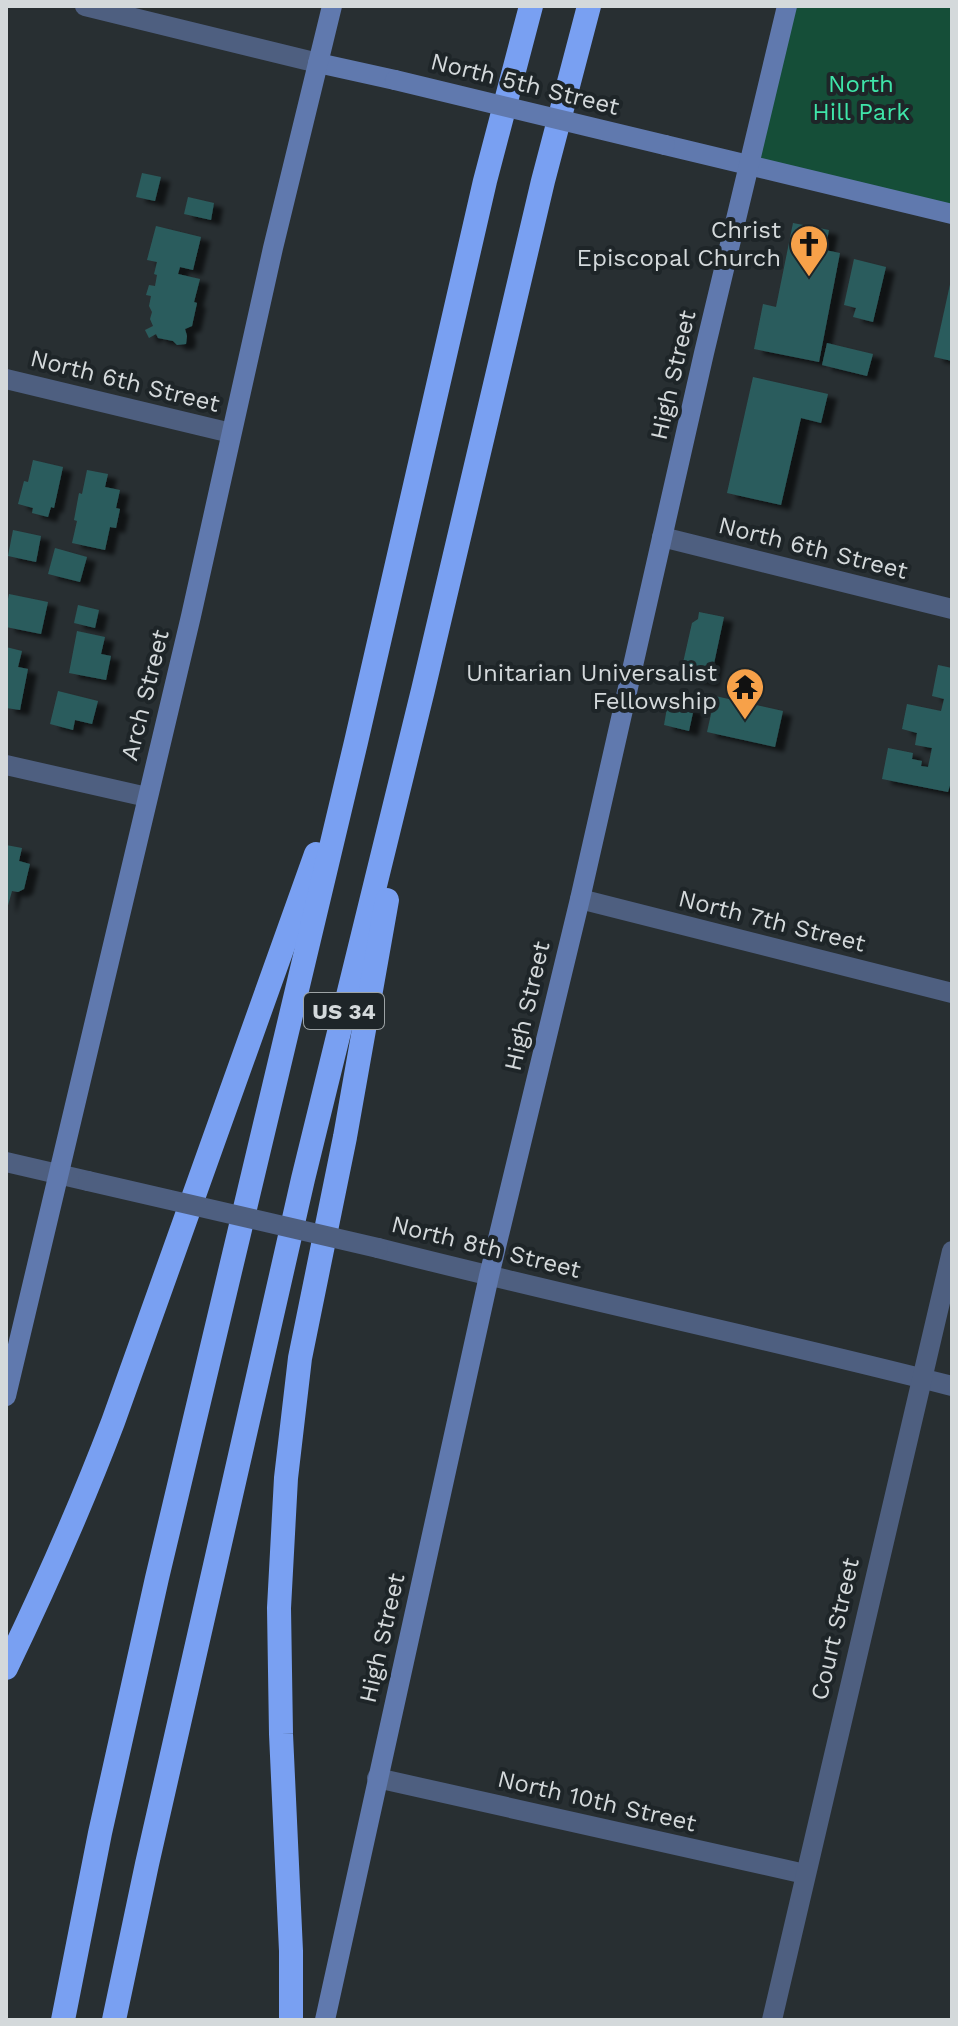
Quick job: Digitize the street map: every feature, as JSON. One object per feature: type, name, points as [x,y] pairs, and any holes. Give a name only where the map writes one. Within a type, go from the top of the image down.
[{"type":"highway","name":"US 34","points":[[63,2020],[100,1833],[157,1578],[356,742],[485,181],[531,6]]},
{"type":"highway","name":"US 34","points":[[114,2020],[303,1179],[543,181],[589,6]]},
{"type":"highway","points":[[291,2020],[279,1608],[286,1478],[300,1358],[345,1137],[423,690]]},
{"type":"highway","points":[[6,1668],[82,1504],[113,1422],[356,742]]},
{"type":"street","name":"North 5th Street","points":[[85,6],[952,214]]},
{"type":"street","name":"Arch Street","points":[[6,1396],[332,6]]},
{"type":"street","name":"High Street","points":[[325,2020],[489,1276],[580,899],[787,6]]},
{"type":"street","name":"North 6th Street","points":[[6,379],[231,433]]},
{"type":"street","name":"North 6th Street","points":[[662,537],[952,609]]},
{"type":"street","points":[[6,765],[147,797]]},
{"type":"street","name":"North 7th Street","points":[[580,899],[952,993]]},
{"type":"street","name":"North 8th Street","points":[[6,1162],[952,1386]]},
{"type":"street","name":"Court Street","points":[[772,2020],[952,1251]]},
{"type":"street","name":"North 10th Street","points":[[377,1778],[805,1874]]},
{"type":"green space","name":"North Hill Park","points":[[787,6],[952,6],[952,214],[748,165]]},
{"type":"building","points":[[142,173],[161,177],[155,201],[136,197]]},
{"type":"building","points":[[188,197],[214,203],[211,220],[184,214]]},
{"type":"building","name":"Christ Episcopal Church","points":[[793,223],[829,230],[825,250],[840,253],[819,362],[754,349],[763,304],[776,307]]},
{"type":"building","points":[[156,226],[201,237],[193,270],[180,267],[178,274],[200,279],[192,326],[185,329],[186,344],[177,345],[158,338],[156,334],[149,338],[145,330],[153,326],[149,306],[151,296],[146,295],[149,285],[155,286],[157,262],[147,260]]},
{"type":"building","points":[[854,259],[886,267],[873,322],[853,317],[856,308],[844,305]]},
{"type":"building","points":[[952,281],[952,361],[934,357]]},
{"type":"building","points":[[827,343],[873,354],[867,376],[822,365]]},
{"type":"building","points":[[753,377],[828,394],[821,423],[801,418],[781,505],[727,493]]},
{"type":"building","points":[[33,460],[63,467],[54,508],[51,507],[48,517],[32,513],[33,508],[18,504]]},
{"type":"building","points":[[87,470],[108,474],[105,487],[120,490],[116,528],[110,527],[105,550],[72,543],[79,493],[82,494]]},
{"type":"building","points":[[13,530],[41,536],[36,562],[8,556]]},
{"type":"building","points":[[55,548],[87,557],[80,582],[48,574]]},
{"type":"building","points":[[9,594],[48,602],[41,634],[6,627]]},
{"type":"building","points":[[78,605],[99,610],[95,628],[74,623]]},
{"type":"building","points":[[699,612],[724,617],[710,682],[680,676],[692,623],[698,619]]},
{"type":"building","points":[[77,631],[105,637],[101,654],[111,656],[106,680],[69,673]]},
{"type":"building","points":[[6,647],[22,651],[18,667],[28,669],[20,710],[6,708]]},
{"type":"building","points":[[938,665],[952,668],[952,779],[948,792],[882,779],[888,748],[913,753],[912,759],[922,761],[921,766],[928,767],[932,748],[915,745],[917,733],[902,729],[907,704],[941,711],[944,699],[932,696]]},
{"type":"building","points":[[58,691],[98,701],[92,724],[75,720],[73,730],[50,724]]},
{"type":"building","name":"Unitarian Universalist Fellowship","points":[[715,696],[783,711],[775,747],[707,732]]},
{"type":"building","points":[[668,702],[694,708],[689,731],[664,725]]},
{"type":"building","points":[[6,845],[22,848],[19,861],[30,864],[24,889],[12,891],[7,909]]},
{"type":"place","name":"Christ Episcopal Church","points":[[809,278]]},
{"type":"place","name":"Unitarian Universalist Fellowship","points":[[745,721]]}]
